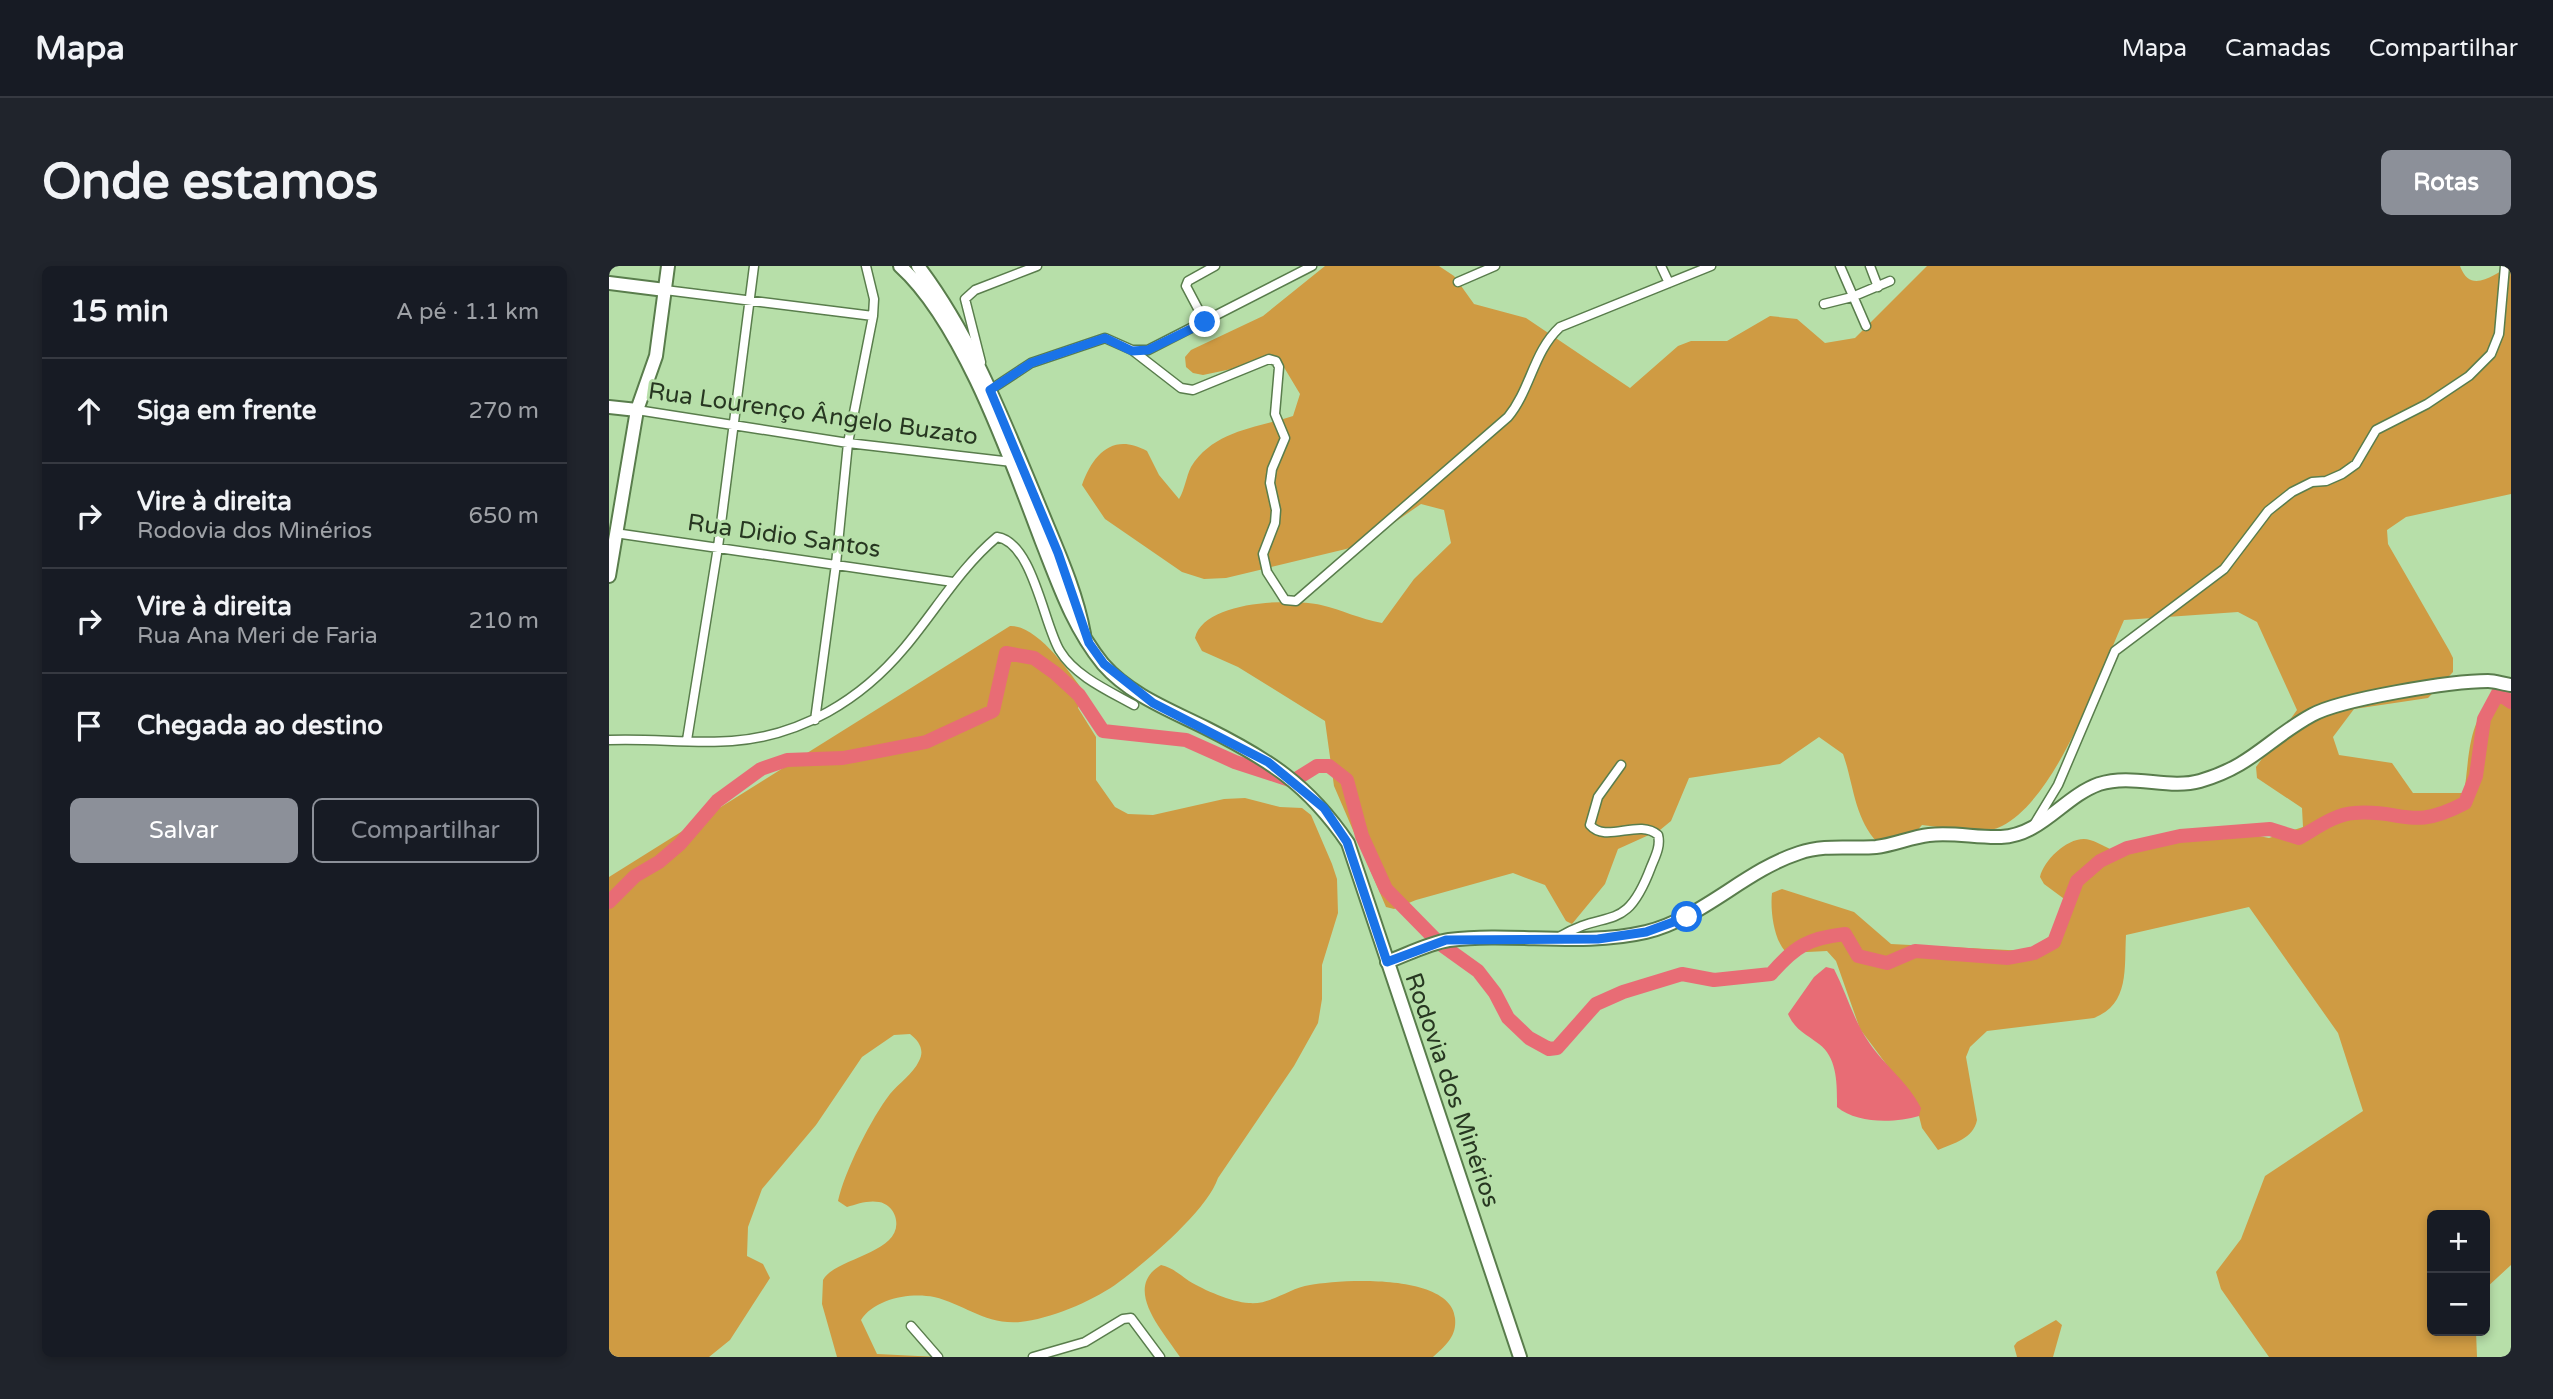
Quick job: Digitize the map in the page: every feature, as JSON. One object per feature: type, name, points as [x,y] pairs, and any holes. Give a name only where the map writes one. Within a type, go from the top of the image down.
[{"type":"main road","points":[[609,576],[612,533],[637,410],[656,356],[668,266]]},
{"type":"main road","name":"Rodovia dos Minérios","points":[[900,266],[951,334],[1012,462],[1071,619],[1104,664],[1153,703],[1268,762],[1324,808],[1347,842],[1520,1357]]},
{"type":"main road","name":"Rodovia dos Minérios","points":[[918,266],[935,287],[982,372],[1058,553],[1084,634]]},
{"type":"main road","points":[[609,283],[665,290]]},
{"type":"main road","name":"Rua Lourenço Ângelo Buzato","points":[[609,407],[637,410]]},
{"type":"main road","points":[[1387,962],[1446,940],[1598,939],[1646,932],[1676,921],[1799,853],[1830,846],[1877,847],[1929,835],[2002,837],[2030,831],[2098,785],[2127,779],[2194,783],[2229,773],[2256,757],[2284,732],[2316,712],[2358,700],[2426,689],[2489,681],[2511,685]]},
{"type":"street","points":[[687,740],[717,547],[731,424],[754,266]]},
{"type":"street","points":[[815,720],[836,564],[848,443],[873,316],[874,299],[866,266]]},
{"type":"street","points":[[982,372],[965,299],[975,290],[1037,266]]},
{"type":"street","points":[[1205,322],[1186,286],[1188,281],[1215,266]]},
{"type":"street","points":[[1132,351],[1148,350],[1312,266]]},
{"type":"street","points":[[1458,282],[1495,266]]},
{"type":"street","points":[[1661,266],[1669,283]]},
{"type":"street","points":[[990,390],[1031,363],[1105,338],[1132,351],[1181,388],[1193,390],[1269,359],[1276,360],[1279,367],[1275,414],[1285,438],[1272,468],[1270,483],[1276,510],[1275,523],[1263,554],[1267,572],[1285,600],[1296,601],[1508,417],[1524,395],[1542,346],[1560,327],[1711,266]]},
{"type":"street","points":[[1840,266],[1866,326]]},
{"type":"street","points":[[1870,266],[1878,287]]},
{"type":"street","points":[[2030,831],[2059,785],[2115,651],[2224,569],[2268,512],[2292,492],[2312,482],[2326,481],[2342,474],[2356,464],[2376,430],[2427,404],[2476,369],[2491,354],[2499,334],[2505,266]]},
{"type":"street","points":[[1824,304],[1852,297],[1891,281]]},
{"type":"street","points":[[665,290],[873,316]]},
{"type":"street","name":"Rua Lourenço Ângelo Buzato","points":[[637,410],[848,443],[1012,462]]},
{"type":"street","name":"Rua Didio Santos","points":[[612,533],[953,582]]},
{"type":"street","points":[[609,740],[729,741],[767,738],[815,720],[868,684],[904,649],[953,582],[997,537],[1005,538],[1028,571],[1061,652],[1100,686],[1134,705]]},
{"type":"street","points":[[1557,939],[1627,911],[1645,883],[1658,847],[1658,835],[1647,829],[1604,832],[1590,825],[1598,797],[1621,765]]},
{"type":"street","points":[[1033,1357],[1085,1342],[1131,1318],[1160,1357]]},
{"type":"street","points":[[911,1326],[938,1357]]},
{"type":"shaded area","points":[[1325,266],[1439,266],[1454,276],[1474,304],[1526,318],[1630,388],[1678,346],[1691,341],[1727,341],[1770,316],[1797,319],[1825,343],[1855,338],[1927,266],[2460,266],[2470,280],[2476,281],[2511,266],[2511,494],[2406,517],[2387,530],[2388,544],[2453,658],[2453,672],[2428,698],[2354,709],[2333,737],[2339,755],[2392,763],[2413,793],[2464,793],[2470,749],[2478,720],[2496,700],[2511,696],[2511,1265],[2490,1284],[2490,1210],[2427,1210],[2427,1336],[2476,1336],[2477,1357],[2269,1357],[2221,1289],[2216,1272],[2241,1239],[2265,1176],[2363,1111],[2338,1033],[2249,907],[2126,935],[2123,984],[2114,1004],[2094,1018],[1987,1031],[1970,1047],[1966,1057],[1977,1120],[1975,1126],[1962,1140],[1938,1150],[1922,1128],[1916,1104],[1860,1029],[1836,961],[1827,951],[1787,953],[1776,934],[1772,917],[1772,893],[1782,889],[1854,912],[1891,944],[2027,951],[2064,927],[2067,901],[2044,884],[2040,877],[2047,863],[2067,844],[2083,839],[2090,840],[2120,853],[2207,831],[2228,830],[2269,838],[2303,827],[2302,808],[2257,778],[2256,767],[2297,710],[2257,622],[2238,612],[2124,620],[2089,702],[2058,763],[2041,790],[2022,811],[2002,826],[1993,829],[1974,831],[1922,825],[1915,833],[1878,843],[1859,812],[1843,754],[1819,737],[1780,764],[1689,778],[1671,821],[1660,830],[1618,849],[1605,884],[1572,924],[1566,921],[1545,885],[1513,873],[1416,900],[1394,909],[1386,907],[1334,786],[1325,721],[1238,667],[1202,651],[1195,638],[1201,626],[1214,616],[1230,609],[1270,603],[1321,605],[1382,623],[1414,579],[1451,543],[1444,510],[1421,504],[1366,542],[1346,549],[1226,578],[1204,579],[1182,572],[1105,519],[1082,485],[1098,456],[1114,445],[1124,444],[1147,451],[1159,475],[1179,499],[1191,467],[1212,445],[1237,432],[1293,416],[1300,394],[1279,359],[1203,375],[1193,373],[1186,367],[1185,357],[1191,350],[1263,316]]},
{"type":"shaded area","points":[[1010,626],[1031,633],[1041,641],[1084,692],[1078,708],[1096,737],[1096,780],[1115,807],[1128,814],[1153,815],[1224,799],[1245,798],[1280,807],[1302,808],[1311,815],[1337,879],[1338,913],[1322,965],[1322,999],[1318,1023],[1294,1066],[1201,1206],[1157,1251],[1115,1285],[1069,1309],[1020,1322],[985,1317],[934,1297],[893,1299],[875,1307],[861,1320],[877,1354],[938,1357],[837,1357],[822,1304],[823,1280],[830,1272],[881,1246],[896,1228],[894,1213],[884,1204],[871,1202],[847,1207],[838,1201],[852,1160],[875,1116],[921,1057],[920,1046],[910,1034],[894,1035],[862,1057],[816,1125],[762,1189],[748,1227],[747,1256],[763,1264],[770,1278],[730,1340],[709,1357],[609,1357],[609,877]]},
{"type":"shaded area","points":[[1826,967],[1834,969],[1859,1026],[1870,1044],[1916,1099],[1921,1108],[1919,1116],[1899,1120],[1865,1119],[1845,1113],[1837,1107],[1835,1073],[1830,1057],[1819,1044],[1797,1028],[1788,1014],[1814,977]]},
{"type":"shaded area","points":[[1161,1265],[1210,1292],[1249,1303],[1265,1301],[1302,1287],[1325,1283],[1368,1281],[1416,1286],[1435,1293],[1449,1303],[1455,1318],[1454,1330],[1446,1344],[1433,1357],[1180,1357],[1156,1323],[1145,1297],[1145,1285],[1150,1274]]},
{"type":"shaded area","points":[[2056,1320],[2062,1325],[2053,1357],[2017,1357],[2014,1346],[2017,1342]]},
{"type":"waterway","points":[[609,902],[635,876],[659,862],[680,844],[717,801],[761,769],[787,760],[843,758],[926,742],[993,711],[1006,653],[1034,658],[1055,673],[1079,695],[1103,731],[1186,740],[1235,762],[1293,781],[1317,766],[1329,766],[1347,780],[1362,836],[1386,889],[1439,943],[1478,971],[1495,993],[1508,1018],[1529,1038],[1549,1049],[1557,1048],[1596,1004],[1623,992],[1682,974],[1714,980],[1771,974],[1803,945],[1832,936],[1845,934],[1858,956],[1887,963],[1915,951],[2008,958],[2034,953],[2054,942],[2077,881],[2100,861],[2127,848],[2180,836],[2270,829],[2299,838],[2325,822],[2347,814],[2371,813],[2419,818],[2446,812],[2465,803],[2476,776],[2484,719],[2498,693],[2511,702]]},
{"type":"route","points":[[1205,322],[1148,350],[1132,351],[1115,340],[1105,338],[1031,363],[990,390],[1058,553],[1084,634],[1104,664],[1153,703],[1268,762],[1324,808],[1347,842],[1387,962],[1446,940],[1598,939],[1646,932],[1687,917]]}]
